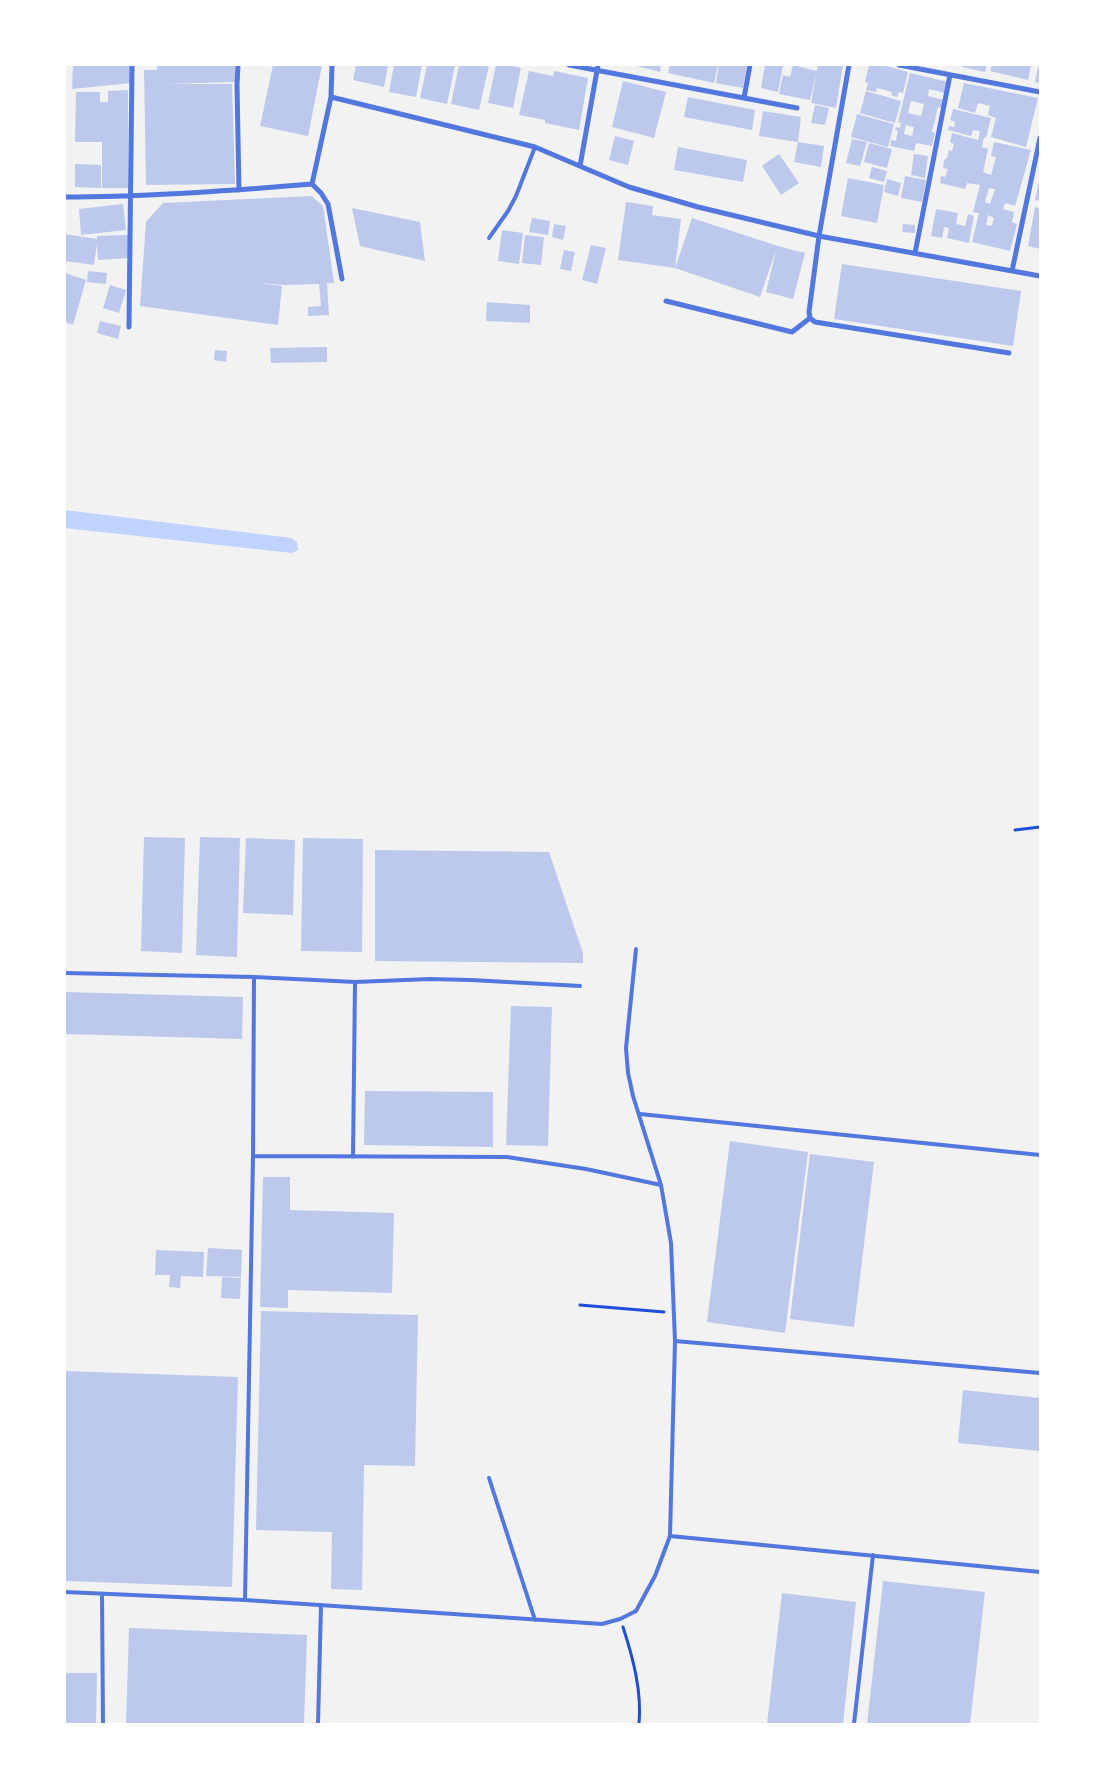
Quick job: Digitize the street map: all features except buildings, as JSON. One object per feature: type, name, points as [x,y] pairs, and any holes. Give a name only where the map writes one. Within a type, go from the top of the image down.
[{"type":"street","points":[[128,327],[132,65]]},
{"type":"street","points":[[238,65],[239,190]]},
{"type":"street","points":[[312,184],[331,96],[332,65]]},
{"type":"street","points":[[569,65],[598,68],[797,108]]},
{"type":"street","points":[[744,98],[750,65]]},
{"type":"street","points":[[849,65],[819,236],[809,312],[810,318],[815,322],[1009,353]]},
{"type":"street","points":[[899,65],[1040,92]]},
{"type":"street","points":[[580,166],[598,68]]},
{"type":"street","points":[[915,253],[950,75]]},
{"type":"street","points":[[331,96],[535,147],[629,187],[698,207],[819,236],[1040,276]]},
{"type":"street","points":[[1012,271],[1039,152],[1040,138]]},
{"type":"street","points":[[65,197],[131,197],[312,184],[321,192],[328,204],[342,279]]},
{"type":"street","points":[[666,301],[792,332],[810,318]]},
{"type":"lane","points":[[489,238],[508,212],[535,147]]},
{"type":"lane","points":[[65,1592],[246,1600],[602,1624],[620,1619],[636,1611],[655,1576],[670,1536],[675,1313],[671,1243],[661,1185],[628,1073],[626,1048],[636,949]]},
{"type":"lane","points":[[65,973],[254,977],[355,982],[438,980],[580,986]]},
{"type":"lane","points":[[246,1600],[254,977]]},
{"type":"lane","points":[[353,1156],[355,982]]},
{"type":"lane","points":[[640,1114],[1040,1155]]},
{"type":"lane","points":[[253,1156],[508,1157],[586,1169],[661,1185]]},
{"type":"lane","points":[[675,1341],[1040,1373]]},
{"type":"lane","points":[[489,1478],[536,1620]]},
{"type":"lane","points":[[670,1536],[1040,1572]]},
{"type":"lane","points":[[854,1724],[873,1555]]},
{"type":"lane","points":[[102,1594],[103,1724]]},
{"type":"lane","points":[[318,1724],[321,1606]]},
{"type":"path","points":[[1015,830],[1040,828]]},
{"type":"path","points":[[580,1305],[675,1313]]},
{"type":"path","points":[[620,1619],[634,1659],[640,1711],[639,1724]]},
{"type":"water","points":[[65,510],[291,538],[297,542],[298,550],[292,553],[65,528]]}]
